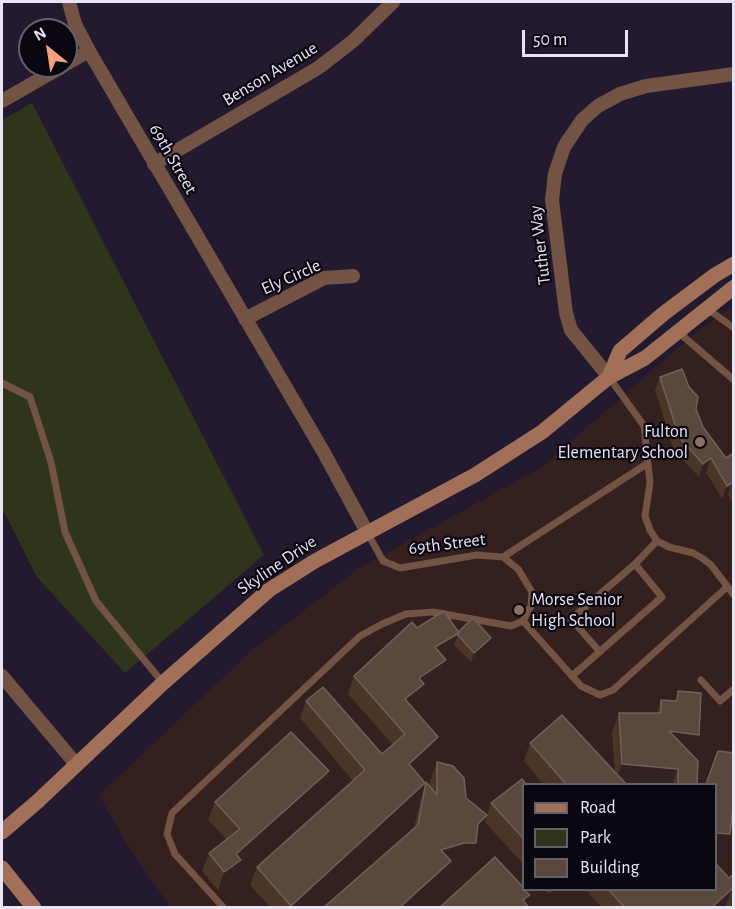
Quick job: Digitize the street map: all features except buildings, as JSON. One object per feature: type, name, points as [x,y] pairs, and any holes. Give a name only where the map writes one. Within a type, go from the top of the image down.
[{"type":"main road","name":"Skyline Drive","points":[[609,377],[620,351],[663,314],[715,275],[734,264]]},
{"type":"main road","name":"Skyline Drive","points":[[2,832],[163,683],[269,590],[315,561],[475,475],[542,432],[609,377],[645,358],[734,287]]},
{"type":"main road","points":[[2,868],[34,908]]},
{"type":"street","name":"69th Street","points":[[69,2],[75,24],[89,51],[323,451],[367,532]]},
{"type":"street","name":"Benson Avenue","points":[[154,164],[318,68],[353,41],[393,2]]},
{"type":"street","points":[[78,57],[89,51]]},
{"type":"street","name":"Tuther Way","points":[[609,377],[571,330],[566,313],[552,200],[555,174],[561,154],[582,120],[598,106],[620,94],[646,86],[734,74]]},
{"type":"street","points":[[2,100],[41,78]]},
{"type":"street","name":"Ely Circle","points":[[245,319],[324,278],[353,276]]},
{"type":"street","points":[[2,676],[76,764]]},
{"type":"lane","points":[[706,308],[734,328]]},
{"type":"lane","points":[[677,332],[734,380]]},
{"type":"lane","points":[[609,377],[644,426],[650,483],[645,516],[650,530],[657,541],[702,558],[711,565],[734,595]]},
{"type":"lane","points":[[2,383],[30,397],[51,462],[65,531],[96,601],[163,683]]},
{"type":"lane","points":[[504,557],[648,463]]},
{"type":"lane","name":"69th Street","points":[[367,532],[382,561],[400,568],[477,555],[504,557],[518,569],[532,592],[531,606],[523,621]]},
{"type":"lane","points":[[600,652],[571,619],[635,564],[657,541]]},
{"type":"lane","points":[[572,676],[662,597],[635,564]]},
{"type":"lane","points":[[224,908],[175,854],[167,834],[172,813],[360,636],[406,614],[433,612],[500,626],[511,626],[523,621],[581,686],[600,695],[613,690],[727,587]]},
{"type":"lane","points":[[701,680],[720,701],[734,688]]},
{"type":"shaded area","name":"Morse Senior High School","points":[[733,306],[733,907],[170,907],[125,841],[99,795],[250,652],[359,568],[540,468],[701,328]]},
{"type":"green space","points":[[32,103],[264,555],[125,673],[36,576],[2,508],[2,120]]},
{"type":"place","name":"Fulton Elementary School","points":[[700,442]]},
{"type":"place","name":"Morse Senior High School","points":[[519,610]]}]
